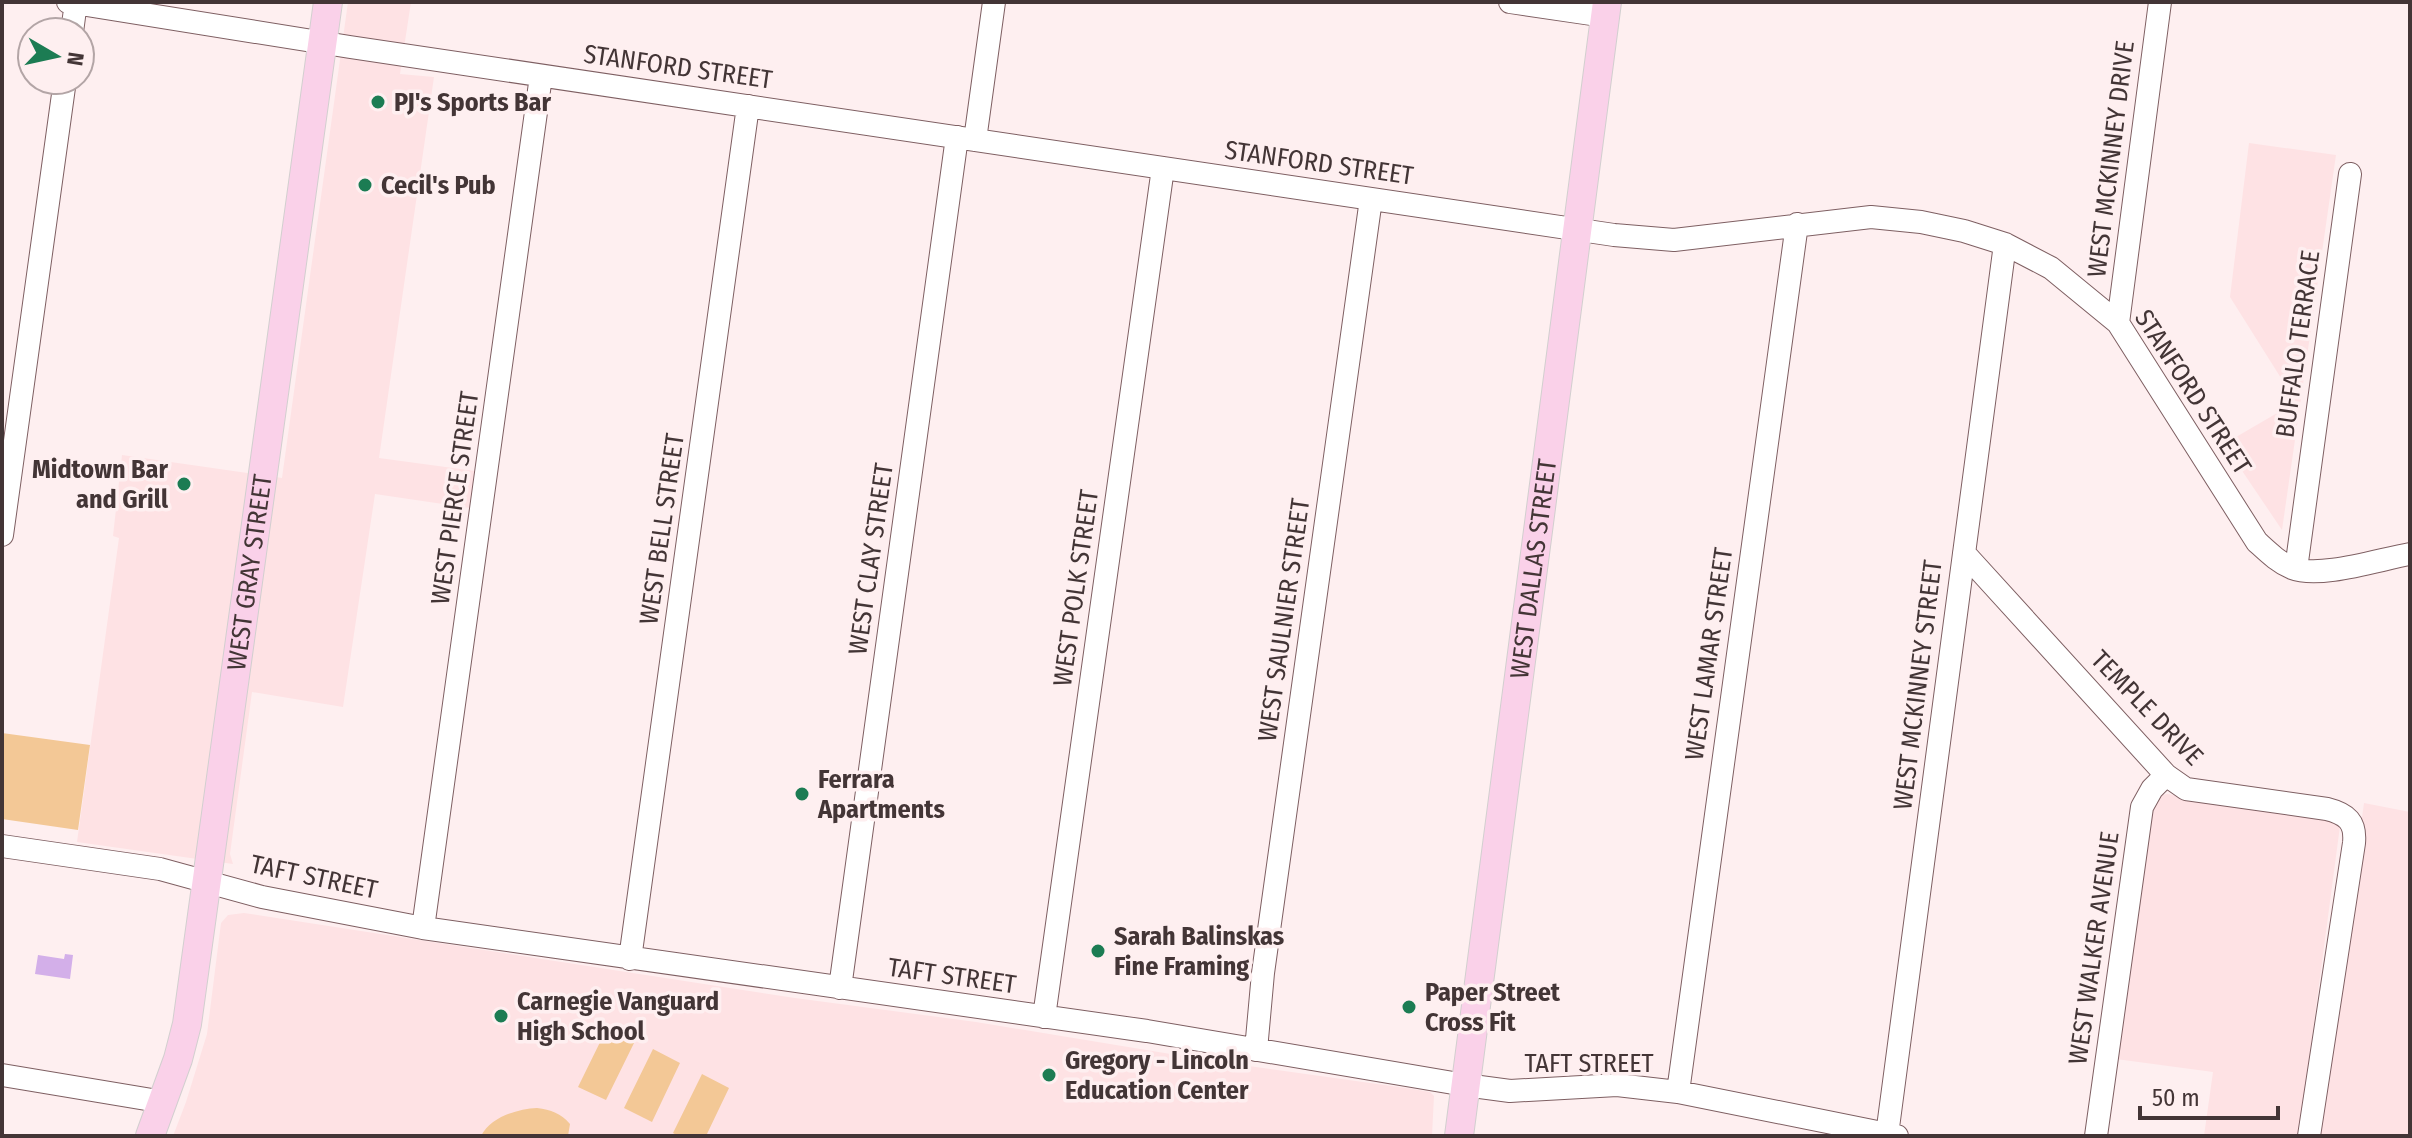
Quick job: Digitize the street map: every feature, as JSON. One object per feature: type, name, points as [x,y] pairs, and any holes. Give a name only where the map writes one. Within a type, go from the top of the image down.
[{"type":"main road","name":"WEST GRAY STREET","points":[[150,1136],[164,1102],[187,1024],[328,2]]},
{"type":"main road","name":"WEST DALLAS STREET","points":[[1459,1136],[1606,9]]},
{"type":"street","name":"STANFORD STREET","points":[[73,2],[322,43],[1576,229],[1667,240],[1871,217],[1921,222],[1964,231],[2005,244],[2051,268],[2118,323],[2257,542],[2277,560],[2296,569]]},
{"type":"street","name":"WEST CLAY STREET","points":[[840,988],[966,139],[994,2]]},
{"type":"street","points":[[1510,2],[1606,9]]},
{"type":"street","name":"WEST MCKINNEY DRIVE","points":[[2118,323],[2160,2]]},
{"type":"street","name":"WEST PIERCE STREET","points":[[423,928],[541,76]]},
{"type":"street","points":[[2,535],[63,96]]},
{"type":"street","name":"WEST BELL STREET","points":[[630,959],[748,106]]},
{"type":"street","name":"WEST POLK STREET","points":[[1044,1017],[1163,168]]},
{"type":"street","name":"BUFFALO TERRACE","points":[[2296,569],[2350,174]]},
{"type":"street","name":"WEST SAULNIER STREET","points":[[1256,1050],[1263,973],[1371,199]]},
{"type":"street","name":"WEST LAMAR STREET","points":[[1678,1092],[1797,224]]},
{"type":"street","name":"WEST MCKINNEY STREET","points":[[1892,1135],[2005,244]]},
{"type":"street","name":"TEMPLE DRIVE","points":[[1964,553],[2166,775],[2186,789],[2327,809],[2341,812],[2351,820],[2355,832],[2354,843],[2309,1136]]},
{"type":"street","points":[[2296,569],[2322,571],[2410,554]]},
{"type":"street","name":"WEST WALKER AVENUE","points":[[2096,1136],[2142,807],[2152,789],[2166,775]]},
{"type":"street","name":"TAFT STREET","points":[[2,846],[160,869],[262,897],[423,928],[1044,1017],[1510,1091],[1617,1085],[1678,1092],[1892,1135]]},
{"type":"street","points":[[2,1075],[164,1102]]},
{"type":"shaded area","points":[[348,2],[411,2],[400,74],[434,77],[379,458],[475,471],[470,508],[375,494],[343,707],[252,692],[230,854],[233,864],[77,842],[119,538],[113,536],[122,455],[282,478]]},
{"type":"shaded area","points":[[2249,143],[2336,155],[2282,530],[2224,444],[2296,402],[2230,297]]},
{"type":"shaded area","points":[[2,733],[90,745],[78,830],[2,819]]},
{"type":"shaded area","points":[[2167,794],[2333,818],[2340,826],[2299,1136],[2204,1136],[2213,1072],[2116,1059],[2153,801]]},
{"type":"shaded area","points":[[2364,803],[2410,812],[2410,1136],[2318,1136]]},
{"type":"shaded area","name":"Carnegie Vanguard High School","points":[[244,913],[1430,1092],[1434,1096],[1432,1136],[173,1136],[207,1034],[221,923],[228,915]]},
{"type":"shaded area","points":[[65,954],[73,955],[70,979],[35,974],[38,955],[64,959]]},
{"type":"shaded area","points":[[607,1028],[635,1041],[606,1100],[578,1087]]},
{"type":"shaded area","points":[[653,1049],[680,1063],[652,1122],[624,1108]]},
{"type":"shaded area","points":[[702,1074],[729,1088],[706,1136],[678,1136],[673,1133]]},
{"type":"shaded area","points":[[537,1108],[567,1120],[570,1124],[568,1136],[481,1136],[485,1129],[505,1115]]},
{"type":"place","name":"PJ's Sports Bar","points":[[378,102]]},
{"type":"place","name":"Cecil's Pub","points":[[365,185]]},
{"type":"place","name":"Midtown Bar and Grill","points":[[184,484]]},
{"type":"place","name":"Ferrara Apartments","points":[[802,794]]},
{"type":"place","name":"Sarah Balinskas Fine Framing","points":[[1098,951]]},
{"type":"place","name":"Paper Street Cross Fit","points":[[1409,1007]]},
{"type":"place","name":"Carnegie Vanguard High School","points":[[501,1016]]},
{"type":"place","name":"Gregory - Lincoln Education Center","points":[[1049,1075]]}]
